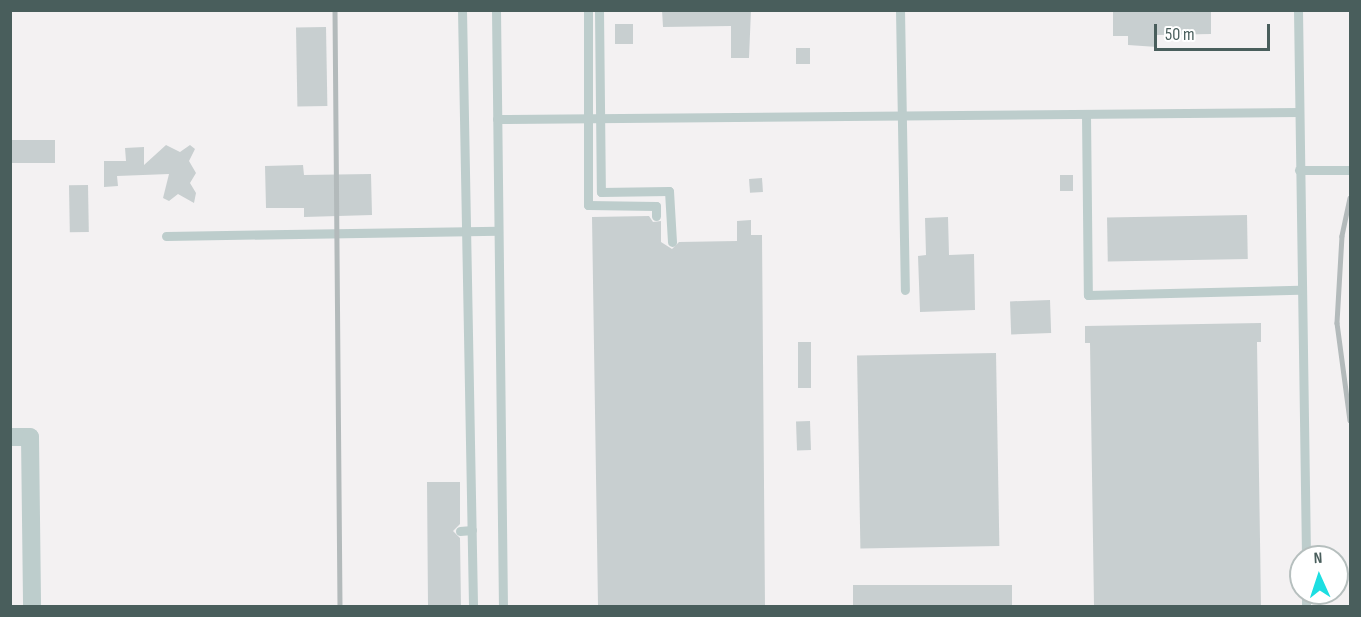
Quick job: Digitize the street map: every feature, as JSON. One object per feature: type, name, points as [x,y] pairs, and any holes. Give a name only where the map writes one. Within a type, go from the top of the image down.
[{"type":"street","points":[[10,437],[30,437],[32,606]]},
{"type":"lane","points":[[462,10],[474,606]]},
{"type":"lane","points":[[496,10],[503,606]]},
{"type":"lane","points":[[588,10],[588,205],[656,206],[656,216]]},
{"type":"lane","points":[[599,10],[601,192],[669,191],[672,242]]},
{"type":"lane","points":[[900,10],[900,117],[905,290]]},
{"type":"lane","points":[[1298,10],[1299,290],[1306,545]]},
{"type":"lane","points":[[497,119],[1299,112]]},
{"type":"lane","points":[[1086,115],[1088,295],[1299,290]]},
{"type":"lane","points":[[1299,170],[1350,170]]},
{"type":"lane","points":[[166,236],[498,231]]},
{"type":"lane","points":[[460,531],[472,530]]},
{"type":"building","points":[[662,10],[751,10],[749,58],[731,58],[731,26],[663,27]]},
{"type":"building","points":[[1113,10],[1211,10],[1211,34],[1157,35],[1157,47],[1128,45],[1128,36],[1113,36]]},
{"type":"building","points":[[615,24],[633,24],[633,44],[615,44]]},
{"type":"building","points":[[326,27],[327,106],[297,107],[296,28]]},
{"type":"building","points":[[796,48],[810,48],[810,64],[796,64]]},
{"type":"building","points":[[10,140],[55,140],[55,163],[10,163]]},
{"type":"building","points":[[166,145],[180,152],[190,145],[195,149],[189,161],[196,173],[190,183],[196,193],[194,203],[178,194],[169,201],[163,198],[169,174],[117,176],[118,186],[104,187],[104,161],[126,161],[125,148],[144,147],[144,165]]},
{"type":"building","points":[[303,165],[304,175],[371,174],[372,215],[304,217],[304,208],[266,208],[265,166]]},
{"type":"building","points":[[1060,175],[1073,175],[1073,191],[1060,191]]},
{"type":"building","points":[[762,178],[763,192],[750,193],[749,179]]},
{"type":"building","points":[[69,185],[88,185],[89,232],[70,232]]},
{"type":"building","points":[[1247,215],[1248,259],[1108,261],[1107,217]]},
{"type":"building","points":[[649,216],[653,222],[661,221],[661,242],[672,249],[679,242],[737,241],[737,221],[751,220],[751,235],[762,235],[765,606],[598,606],[592,217]]},
{"type":"building","points":[[948,217],[949,255],[974,254],[975,310],[920,312],[918,256],[926,255],[925,218]]},
{"type":"building","points":[[1050,300],[1051,333],[1011,334],[1010,301]]},
{"type":"building","points":[[1261,323],[1261,342],[1257,342],[1261,606],[1094,606],[1090,343],[1085,343],[1085,326]]},
{"type":"building","points":[[798,342],[811,342],[811,388],[798,388]]},
{"type":"building","points":[[996,353],[999,546],[860,548],[857,355]]},
{"type":"building","points":[[796,421],[810,421],[811,450],[797,450]]},
{"type":"building","points":[[427,482],[460,482],[460,524],[453,531],[460,538],[461,606],[428,606]]},
{"type":"building","points":[[853,585],[1012,585],[1012,606],[853,606]]},
{"type":"railway","points":[[335,10],[340,606]]},
{"type":"railway","points":[[1350,198],[1342,236],[1337,323],[1350,420]]}]
